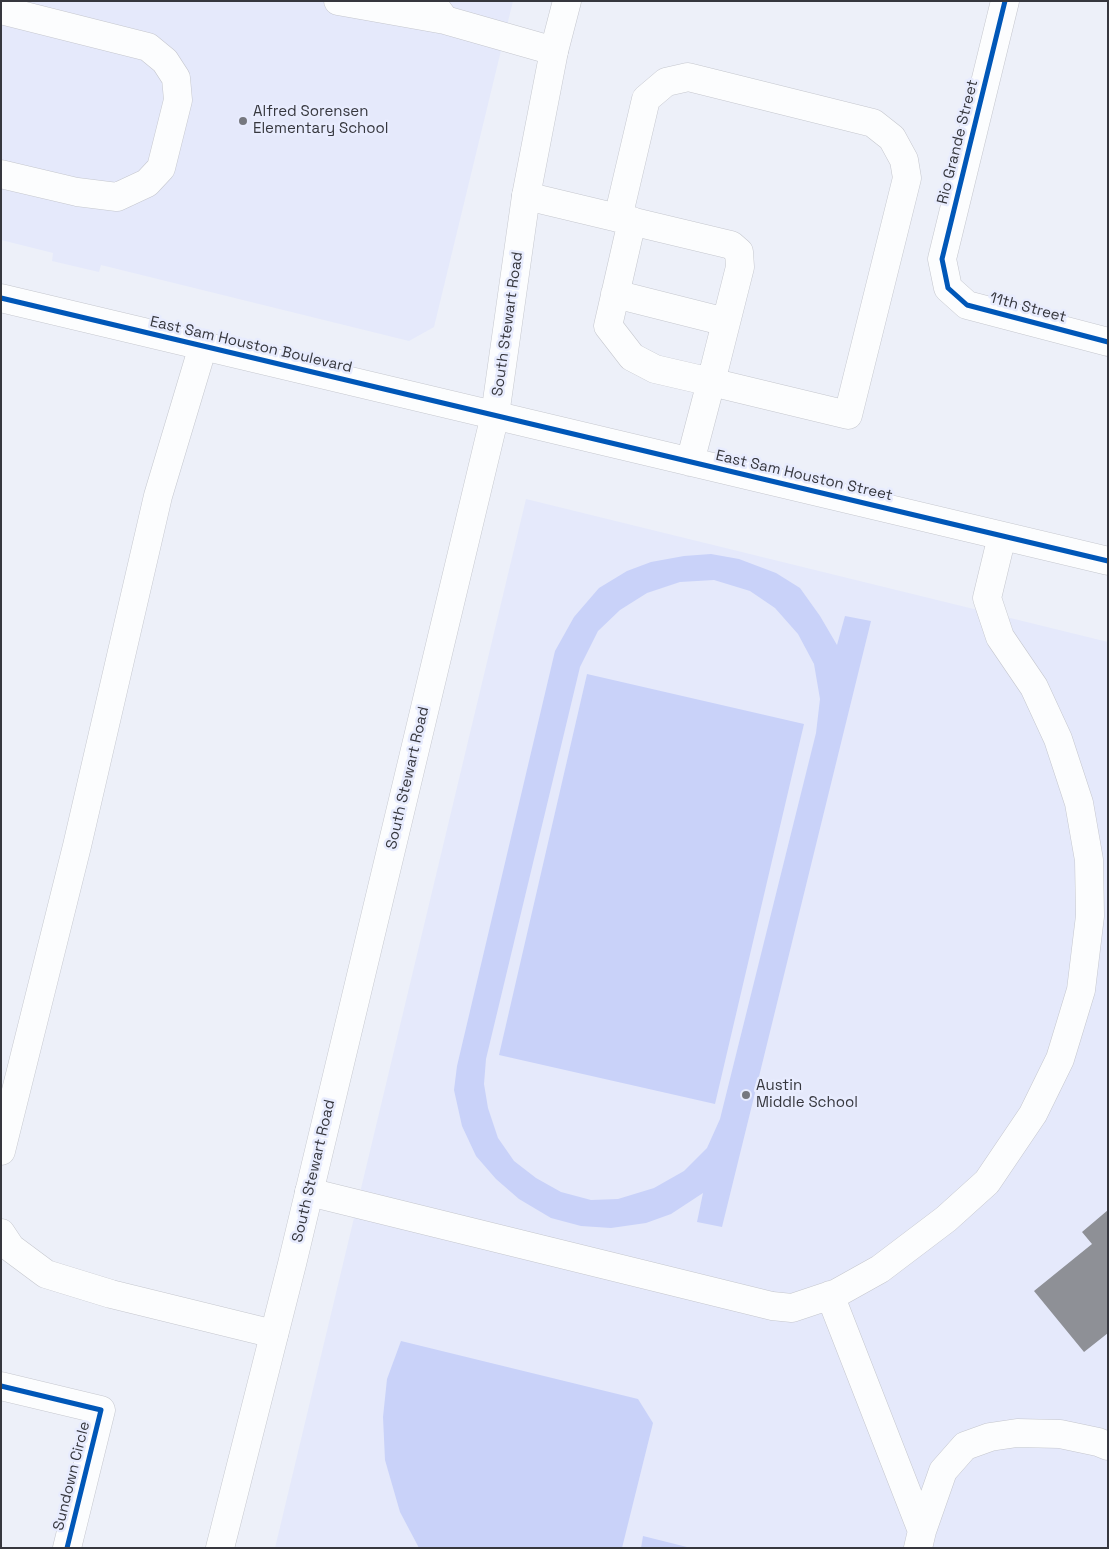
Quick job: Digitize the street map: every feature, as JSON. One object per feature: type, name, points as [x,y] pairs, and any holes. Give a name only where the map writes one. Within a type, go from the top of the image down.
[{"type":"street","points":[[338,1],[438,11],[554,51]]},
{"type":"street","name":"South Stewart Road","points":[[220,1548],[309,1192],[495,415],[526,196],[554,51],[567,1]]},
{"type":"street","name":"Rio Grande Street","points":[[948,288],[942,259],[1005,1]]},
{"type":"street","points":[[1,10],[148,47],[165,61],[176,78],[178,100],[161,168],[147,183],[117,197],[77,192],[1,174]]},
{"type":"street","points":[[688,77],[873,123],[892,138],[904,160],[907,178],[848,415],[655,369],[632,357],[608,326],[615,294],[625,220],[646,99],[666,82],[688,77]]},
{"type":"street","points":[[526,196],[731,245],[739,252],[740,267],[690,462]]},
{"type":"street","name":"11th Street","points":[[948,288],[967,305],[1108,342]]},
{"type":"street","points":[[615,294],[726,322]]},
{"type":"street","name":"East Sam Houston Boulevard","points":[[1,298],[495,415]]},
{"type":"street","points":[[1,1151],[77,846],[158,496],[203,346]]},
{"type":"street","name":"East Sam Houston Street","points":[[495,415],[1108,561]]},
{"type":"street","points":[[309,1192],[772,1306],[792,1308],[837,1294],[880,1269],[946,1219],[987,1182],[1033,1114],[1060,1059],[1081,990],[1090,916],[1089,860],[1079,803],[1058,739],[1034,687],[1000,637],[987,598],[1002,536]]},
{"type":"street","points":[[1,1233],[11,1248],[46,1274],[111,1294],[274,1334]]},
{"type":"street","points":[[830,1295],[920,1539]]},
{"type":"street","name":"Sundown Circle","points":[[1,1386],[101,1410],[67,1548]]},
{"type":"street","points":[[920,1539],[943,1470],[965,1446],[990,1437],[1018,1433],[1060,1434],[1108,1446]]},
{"type":"shaded area","name":"Alfred Sorensen Elementary School","points":[[1,1],[513,1],[434,327],[409,341],[101,265],[99,272],[52,261],[53,253],[1,240]]},
{"type":"shaded area","name":"Austin Middle School","points":[[526,499],[1108,642],[1108,1548],[275,1548]]},
{"type":"shaded area","points":[[711,554],[739,559],[776,573],[800,588],[820,616],[837,645],[845,616],[871,621],[722,1227],[697,1222],[703,1193],[671,1214],[646,1223],[611,1228],[581,1226],[551,1218],[519,1199],[496,1179],[476,1156],[462,1126],[454,1090],[457,1066],[555,651],[574,617],[599,588],[627,571],[651,562],[684,556]],"holes":[[[714,580],[750,591],[775,608],[798,634],[814,664],[820,699],[816,733],[720,1119],[707,1148],[684,1171],[654,1188],[618,1199],[591,1200],[561,1192],[536,1178],[514,1161],[498,1138],[488,1108],[484,1084],[486,1059],[580,667],[598,631],[620,610],[647,593],[680,582]]]},
{"type":"shaded area","points":[[587,674],[804,724],[715,1104],[499,1055]]},
{"type":"shaded area","points":[[401,1341],[638,1399],[653,1423],[622,1548],[419,1548],[400,1512],[385,1460],[383,1417],[387,1379]]},
{"type":"shaded area","points":[[643,1536],[691,1548],[641,1548]]},
{"type":"building","points":[[1108,1210],[1108,1333],[1084,1352],[1034,1291],[1092,1244],[1082,1232]]},
{"type":"cycle path","points":[[1005,1],[942,259],[948,288],[967,305],[1108,342]]},
{"type":"cycle path","points":[[1,298],[1108,561]]},
{"type":"cycle path","points":[[1,1386],[101,1410],[67,1548]]},
{"type":"place","name":"Alfred Sorensen Elementary School","points":[[243,121]]},
{"type":"place","name":"Austin Middle School","points":[[746,1095]]}]
